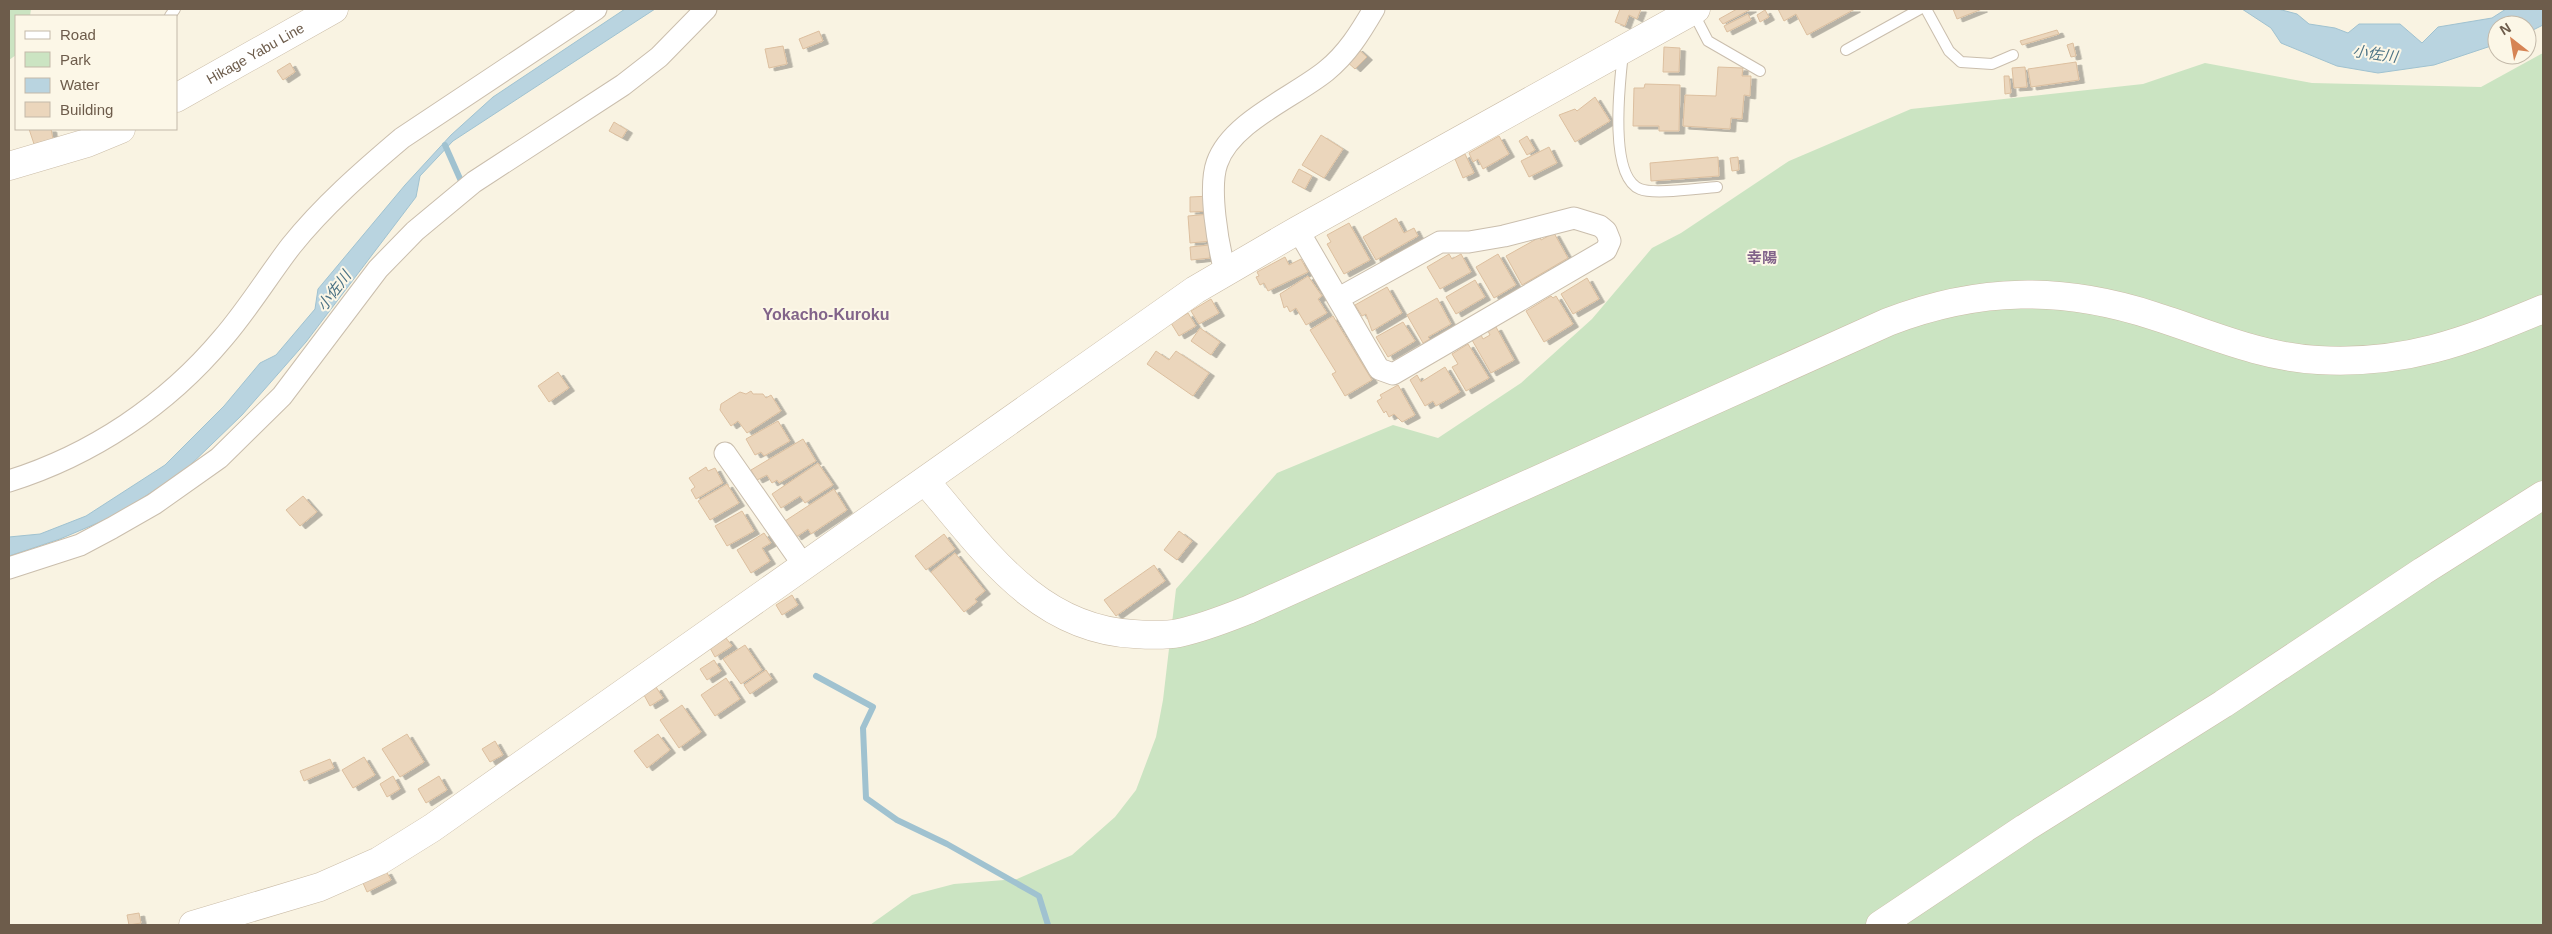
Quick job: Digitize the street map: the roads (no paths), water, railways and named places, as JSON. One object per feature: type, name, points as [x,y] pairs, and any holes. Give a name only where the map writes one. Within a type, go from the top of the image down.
[{"type":"street","name":"Hikage Yabu Line","points":[[178,97],[334,9]]},
{"type":"street","points":[[9,481],[58,463],[98,443],[127,426],[151,407],[206,358],[244,312],[291,246],[318,215],[385,153],[402,138],[596,9]]},
{"type":"street","points":[[9,568],[80,545],[154,504],[219,458],[282,396],[366,284],[415,232],[482,176],[623,85],[659,57],[706,9]]},
{"type":"street","points":[[1225,271],[1218,247],[1214,185],[1217,162],[1223,150],[1265,112],[1308,85],[1341,58],[1355,41],[1374,9]]},
{"type":"street","points":[[193,925],[320,887],[379,860],[475,799],[926,482],[1131,335],[1225,271],[1694,10]]},
{"type":"street","points":[[9,166],[94,134],[115,130]]},
{"type":"street","points":[[1298,230],[1379,369],[1393,374],[1606,250],[1610,241],[1606,231],[1600,226],[1574,218],[1504,236],[1469,242],[1440,242],[1339,298]]},
{"type":"street","points":[[926,482],[1006,573],[1050,609],[1067,619],[1102,630],[1150,635],[1178,633],[1248,610],[1888,322],[1938,304],[2006,294],[2041,294],[2075,297],[2153,316],[2223,340],[2287,357],[2351,361],[2391,359],[2422,354],[2457,344],[2543,309]]},
{"type":"street","points":[[725,453],[804,566]]},
{"type":"street","points":[[1880,925],[2025,828],[2223,704],[2423,571],[2543,495]]},
{"type":"lane","points":[[1846,50],[1920,9]]},
{"type":"lane","points":[[1926,9],[1949,51],[1961,62],[1992,64],[2013,56]]},
{"type":"lane","points":[[1694,10],[1708,41],[1760,71]]},
{"type":"lane","points":[[1623,49],[1618,124],[1623,162],[1628,176],[1639,189],[1650,191],[1717,187]]},
{"type":"water","name":"小佐川","points":[[625,9],[655,9],[453,141],[420,176],[416,197],[306,342],[242,415],[182,473],[114,516],[60,539],[9,556],[9,537],[40,534],[86,516],[165,465],[224,406],[260,363],[276,355],[315,309],[318,289],[405,185],[451,135],[493,97]]},
{"type":"water","name":"小佐川","points":[[2242,9],[2278,9],[2297,14],[2309,24],[2335,28],[2348,33],[2359,24],[2400,24],[2422,43],[2438,27],[2487,19],[2487,47],[2434,65],[2378,73],[2337,66],[2281,43],[2271,28]]},
{"type":"water","points":[[2506,9],[2543,9],[2543,25],[2537,28],[2537,15],[2497,15]]},
{"type":"waterway","points":[[445,145],[461,181]]},
{"type":"waterway","points":[[816,676],[873,707],[863,728],[866,798],[897,820],[947,844],[1039,896],[1048,925]]},
{"type":"district","name":"幸陽","points":[[1762,258]]},
{"type":"district","name":"Yokacho-Kuroku","points":[[826,314]]}]
